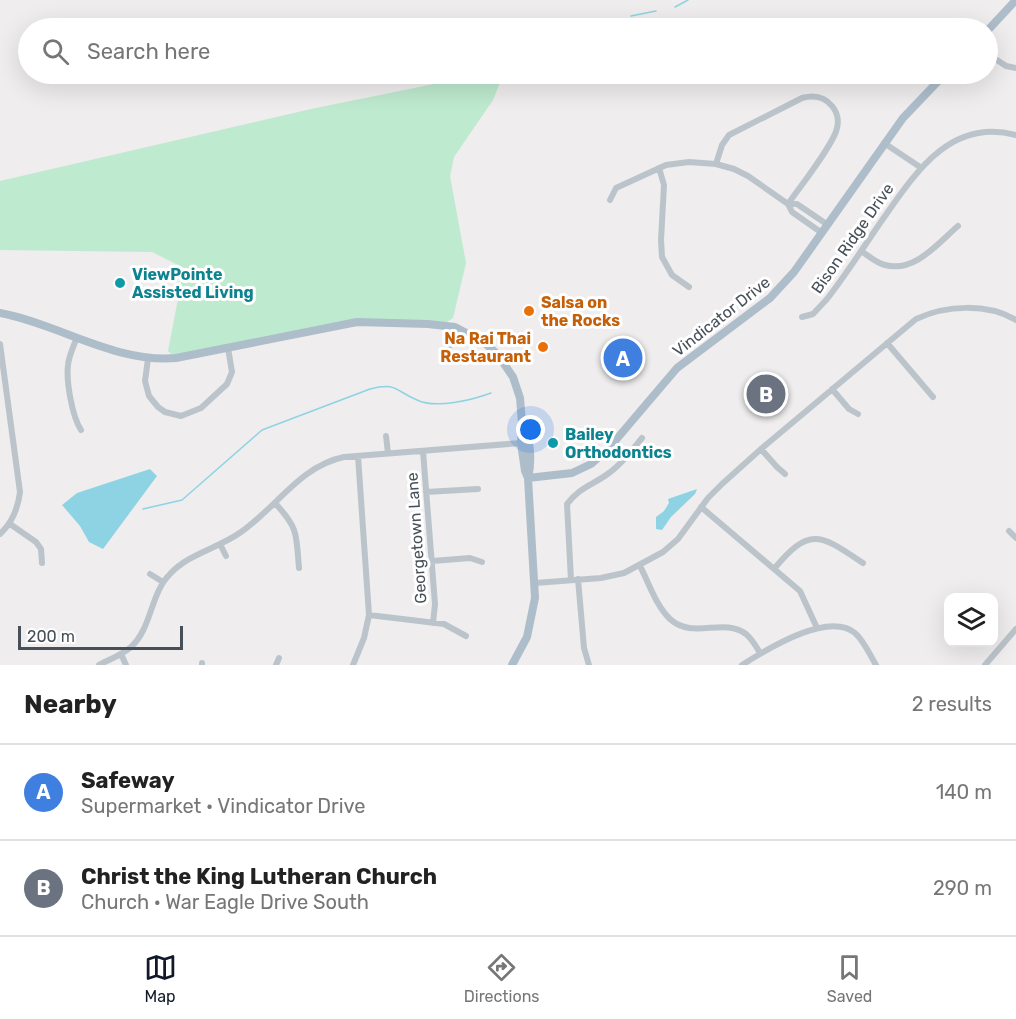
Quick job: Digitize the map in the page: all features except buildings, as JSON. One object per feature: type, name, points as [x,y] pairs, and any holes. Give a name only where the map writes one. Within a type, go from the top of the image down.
[{"type":"main road","points":[[998,19],[1016,0]]},
{"type":"main road","name":"Vindicator Drive","points":[[528,478],[572,473],[600,458],[676,368],[758,308],[786,282],[884,143],[903,118],[935,84]]},
{"type":"main road","points":[[0,314],[124,354],[148,359],[176,358],[296,338],[345,324],[371,326],[428,324],[455,327],[485,342],[507,366],[517,387],[522,423],[521,443],[528,478]]},
{"type":"main road","points":[[512,665],[522,650],[531,625],[535,598],[528,478],[530,470],[528,432],[522,423]]},
{"type":"street","points":[[998,61],[1016,69]]},
{"type":"street","points":[[716,164],[722,145],[734,131],[802,98],[813,96],[824,98],[832,105],[837,115],[836,132],[788,204]]},
{"type":"street","name":"Bison Ridge Drive","points":[[802,317],[813,314],[827,299],[920,167],[939,151],[961,138],[991,132],[1016,135]]},
{"type":"street","points":[[884,143],[920,167]]},
{"type":"street","points":[[610,200],[616,188],[658,168],[681,162],[716,164],[742,172],[788,204],[792,212],[822,233]]},
{"type":"street","points":[[658,168],[664,185],[662,257],[672,275],[689,287]]},
{"type":"street","points":[[788,204],[797,204],[828,225]]},
{"type":"street","points":[[861,251],[886,265],[903,266],[917,260],[958,226]]},
{"type":"street","points":[[535,583],[624,573],[640,566],[671,545],[714,492],[761,449],[908,325],[928,314],[958,309],[988,309],[1016,320]]},
{"type":"street","points":[[449,347],[455,327]]},
{"type":"street","points":[[77,337],[69,359],[67,374],[75,421],[81,430]]},
{"type":"street","points":[[887,343],[933,397]]},
{"type":"street","points":[[0,344],[2,374],[20,482],[19,501],[10,524],[0,534]]},
{"type":"street","points":[[148,359],[145,381],[149,396],[165,412],[182,418],[201,408],[227,384],[232,372],[228,348]]},
{"type":"street","points":[[832,389],[849,409],[858,414]]},
{"type":"street","points":[[386,436],[388,453]]},
{"type":"street","points":[[589,665],[584,648],[567,504],[576,493],[610,473],[642,438]]},
{"type":"street","points":[[99,665],[130,648],[141,635],[163,582],[178,567],[242,532],[312,469],[336,459],[358,456],[521,443]]},
{"type":"street","points":[[761,449],[785,474]]},
{"type":"street","name":"Georgetown Lane","points":[[423,451],[435,604],[433,622]]},
{"type":"street","points":[[353,665],[364,638],[369,615],[358,456]]},
{"type":"street","points":[[426,492],[478,489]]},
{"type":"street","points":[[275,503],[295,529],[299,568]]},
{"type":"street","points":[[701,507],[800,591],[817,628]]},
{"type":"street","points":[[10,524],[36,542],[41,549],[42,564]]},
{"type":"street","points":[[1009,531],[1016,538]]},
{"type":"street","points":[[774,569],[792,548],[812,539],[834,543],[863,563]]},
{"type":"street","points":[[220,544],[226,556]]},
{"type":"street","points":[[432,561],[470,558],[482,562]]},
{"type":"street","points":[[640,566],[661,608],[672,621],[679,626],[695,630],[718,627],[738,630],[751,638],[760,653]]},
{"type":"street","points":[[150,574],[163,582]]},
{"type":"street","points":[[369,615],[433,622],[451,626],[466,636]]},
{"type":"street","points":[[742,665],[760,653],[817,628],[837,625],[849,630],[860,639],[876,665]]},
{"type":"street","points":[[985,665],[1016,629]]},
{"type":"street","points":[[121,654],[126,665]]},
{"type":"green space","points":[[434,84],[499,84],[493,100],[454,157],[450,176],[466,263],[453,318],[442,325],[357,322],[176,358],[168,351],[184,268],[152,252],[0,250],[0,181],[311,109]]},
{"type":"water","points":[[150,469],[157,476],[103,549],[89,542],[80,526],[62,505],[77,493]]},
{"type":"water","points":[[697,489],[662,530],[656,529],[656,517],[664,511],[669,503],[668,499]]},
{"type":"waterway","points":[[675,7],[688,0]]},
{"type":"waterway","points":[[631,16],[656,11]]},
{"type":"waterway","points":[[143,509],[182,500],[262,430],[370,389],[391,387],[417,400],[434,404],[464,401],[491,393]]},
{"type":"place","name":"ViewPointe Assisted Living","points":[[120,283]]},
{"type":"place","name":"Salsa on the Rocks","points":[[529,311]]},
{"type":"place","name":"Na Rai Thai Restaurant","points":[[543,347]]},
{"type":"place","name":"Safeway","points":[[623,358]]},
{"type":"place","name":"Christ the King Lutheran Church","points":[[766,394]]},
{"type":"place","name":"Bailey Orthodontics","points":[[553,443]]}]
